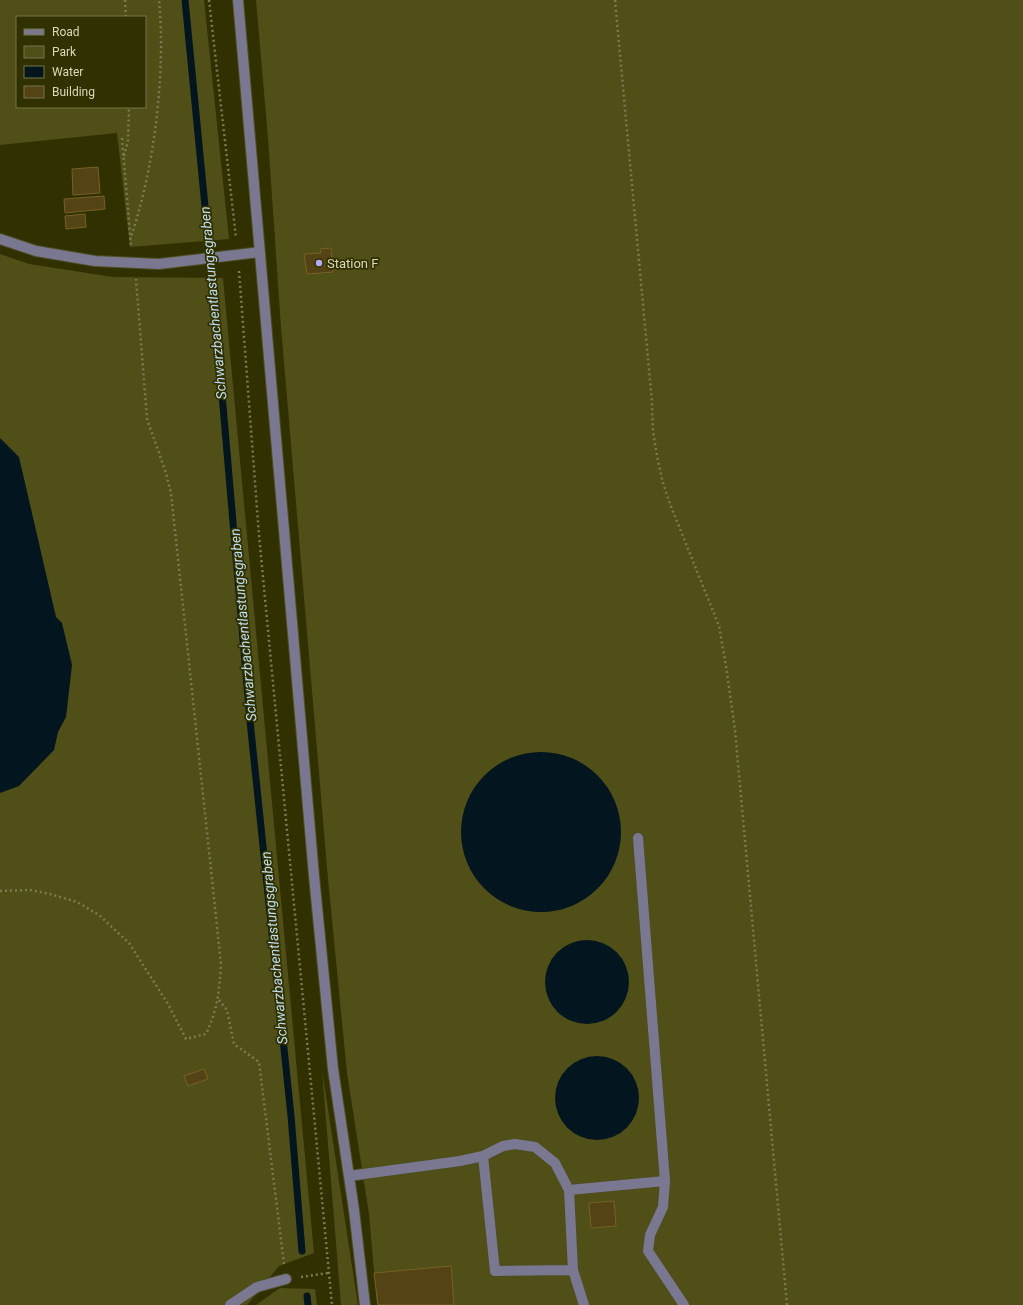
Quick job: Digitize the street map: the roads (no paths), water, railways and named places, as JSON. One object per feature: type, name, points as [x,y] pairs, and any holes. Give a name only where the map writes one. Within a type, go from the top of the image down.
[{"type":"street","points":[[238,0],[315,884],[333,1069],[349,1176],[365,1305]]},
{"type":"street","points":[[0,238],[36,251],[95,261],[159,264],[260,252]]},
{"type":"street","points":[[638,838],[665,1181],[663,1207],[650,1235],[648,1251],[684,1305]]},
{"type":"street","points":[[349,1176],[460,1161],[483,1156],[503,1146],[515,1144],[536,1147],[556,1163],[569,1190],[573,1270],[584,1305]]},
{"type":"street","points":[[483,1156],[495,1271],[573,1270]]},
{"type":"street","points":[[569,1190],[665,1181]]},
{"type":"street","points":[[230,1305],[256,1287],[286,1279]]},
{"type":"water","points":[[0,438],[19,457],[56,617],[62,623],[72,665],[66,717],[58,732],[54,750],[19,786],[0,793]]},
{"type":"water","points":[[549,752],[564,755],[579,761],[598,775],[608,787],[615,801],[620,816],[620,848],[615,863],[608,877],[598,889],[586,899],[564,909],[549,912],[533,912],[518,909],[496,899],[484,889],[474,877],[462,848],[461,824],[464,809],[474,787],[484,775],[496,765],[525,753]]},
{"type":"water","points":[[587,940],[603,943],[617,952],[626,966],[629,982],[626,998],[617,1012],[603,1021],[587,1024],[571,1021],[557,1012],[548,998],[545,982],[548,966],[557,952],[571,943]]},
{"type":"water","points":[[597,1056],[613,1059],[627,1068],[636,1082],[639,1098],[636,1114],[627,1128],[613,1137],[597,1140],[581,1137],[567,1128],[558,1114],[555,1098],[558,1082],[567,1068],[581,1059]]},
{"type":"waterway","name":"Schwarzbachentlastungsgraben","points":[[185,0],[213,289],[250,721],[291,1116],[302,1251]]},
{"type":"waterway","name":"Schwarzbachentlastungsgraben","points":[[307,1296],[308,1305]]},
{"type":"place","name":"Station F","points":[[319,263]]}]
